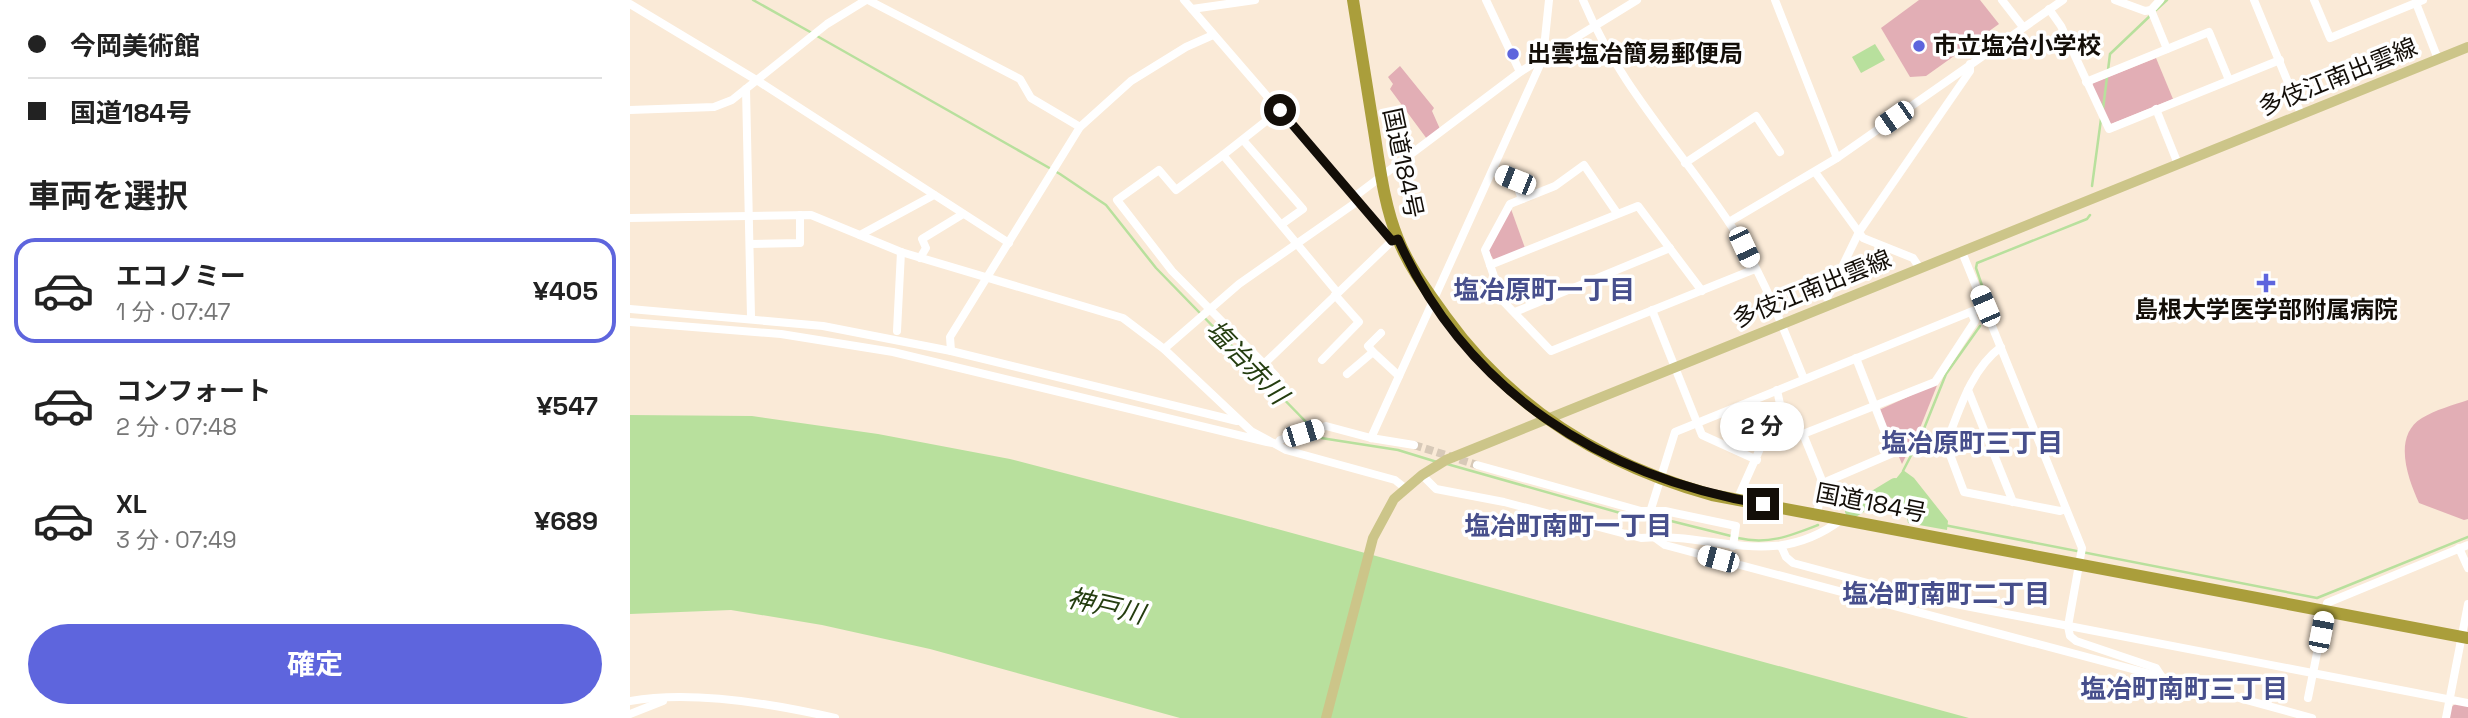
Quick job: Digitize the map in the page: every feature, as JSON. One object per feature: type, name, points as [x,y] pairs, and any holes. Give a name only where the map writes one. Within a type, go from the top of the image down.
[{"type":"highway","name":"国道184号","points":[[1353,0],[1381,178],[1395,240],[1433,300],[1491,374],[1545,420],[1606,456],[1660,479],[1737,500],[2465,637]]},
{"type":"main road","name":"多伎江南出雲線","points":[[1326,718],[1373,538],[1394,499],[1422,475],[1483,443],[2468,47]]},
{"type":"street","points":[[630,110],[714,107],[732,100],[827,24],[867,0],[1020,79],[1031,98],[1080,127]]},
{"type":"street","points":[[1184,0],[1356,199],[1395,240],[1265,363]]},
{"type":"street","points":[[1192,9],[1255,0]]},
{"type":"street","points":[[1486,0],[1520,72]]},
{"type":"street","points":[[1371,438],[1494,172],[1543,58],[1549,0]]},
{"type":"street","points":[[1583,0],[1594,27],[1620,74],[1729,222],[1782,325],[1804,379]]},
{"type":"street","points":[[1164,349],[1210,309],[1520,72],[1637,0]]},
{"type":"street","points":[[1775,0],[1837,158]]},
{"type":"street","points":[[2002,0],[2023,27]]},
{"type":"street","points":[[1729,222],[1837,158],[2063,0]]},
{"type":"street","points":[[2115,0],[2145,10],[2151,9],[2160,0]]},
{"type":"street","points":[[2254,0],[2301,114]]},
{"type":"street","points":[[2314,0],[2330,38],[2420,1],[2438,59]]},
{"type":"street","points":[[632,4],[758,80],[1009,243]]},
{"type":"street","points":[[2049,9],[2061,26],[2109,128],[2280,60]]},
{"type":"street","points":[[2151,9],[2168,49]]},
{"type":"street","points":[[2086,82],[2209,32],[2229,80]]},
{"type":"street","points":[[951,351],[950,337],[1080,127],[1131,81],[1186,47],[1213,35]]},
{"type":"street","points":[[1827,298],[1859,232],[1970,71],[1970,64]]},
{"type":"street","points":[[746,89],[751,317]]},
{"type":"street","points":[[2156,109],[2178,164]]},
{"type":"street","points":[[1276,376],[1172,271],[1117,200],[1159,170],[1176,190],[1280,110]]},
{"type":"street","points":[[1685,163],[1756,117],[1780,152]]},
{"type":"street","points":[[1243,139],[1303,209],[1282,224]]},
{"type":"street","points":[[1223,155],[1282,224],[1359,322],[1322,360]]},
{"type":"street","points":[[1617,213],[1584,165],[1555,186],[1510,204],[1485,250],[1502,300],[1551,351],[1755,269]]},
{"type":"street","points":[[1494,172],[1515,180],[1522,199]]},
{"type":"street","points":[[1815,172],[1859,232],[1873,244],[1913,258],[1919,267]]},
{"type":"street","points":[[860,235],[934,195]]},
{"type":"street","points":[[1490,265],[1638,206],[1702,291]]},
{"type":"street","points":[[920,258],[926,248],[922,239],[963,214]]},
{"type":"street","points":[[750,244],[800,243],[800,215]]},
{"type":"street","points":[[630,218],[811,215],[901,252],[1123,318],[1164,349],[1251,431],[1286,450],[1395,480],[1405,488]]},
{"type":"street","points":[[1515,313],[1670,248]]},
{"type":"street","points":[[897,331],[901,252]]},
{"type":"street","points":[[1962,252],[2082,548],[2068,626],[2070,636],[2076,641],[2156,668],[2162,677]]},
{"type":"street","points":[[1651,509],[1675,432],[1985,306]]},
{"type":"street","points":[[630,309],[751,317],[823,326],[951,351],[1240,421]]},
{"type":"street","points":[[1652,310],[1697,422],[1707,438],[1756,460]]},
{"type":"street","points":[[1816,514],[1824,483],[1803,434],[1935,382],[1975,321],[1971,312]]},
{"type":"street","points":[[630,322],[781,334],[893,352],[1278,444]]},
{"type":"street","points":[[1381,333],[1368,346],[1399,376]]},
{"type":"street","points":[[2001,347],[1993,353],[1968,390],[1946,444],[1964,492],[2066,509]]},
{"type":"street","points":[[1347,374],[1373,352]]},
{"type":"street","points":[[1824,483],[1893,453],[1856,358]]},
{"type":"street","points":[[1737,500],[1780,404],[1777,390]]},
{"type":"street","points":[[1968,390],[2012,502]]},
{"type":"street","points":[[1278,444],[1280,440],[1326,426],[1371,438],[1414,445]]},
{"type":"street","points":[[1477,465],[1641,510],[1651,509],[1736,526],[1734,539]]},
{"type":"street","points":[[1422,475],[1436,489],[1504,502],[1641,538],[1734,539],[1762,549],[1781,546],[1828,530],[1842,519]]},
{"type":"street","points":[[1654,537],[1665,545],[2312,718]]},
{"type":"street","points":[[1781,546],[1786,557],[1802,566],[1924,598],[2468,703]]},
{"type":"street","points":[[2308,698],[2327,603],[2333,598],[2464,546],[2468,568]]},
{"type":"street","points":[[2446,718],[2465,637],[2468,604]]},
{"type":"street","points":[[630,714],[672,698]]},
{"type":"street","points":[[630,701],[672,698],[741,702],[835,718]]},
{"type":"shaded area","points":[[1919,0],[1980,0],[1999,24],[1926,76],[1910,77],[1881,28]]},
{"type":"shaded area","points":[[2156,58],[2173,99],[2111,124],[2092,86],[2093,83]]},
{"type":"shaded area","points":[[1400,66],[1434,108],[1432,111],[1440,129],[1427,139],[1390,89],[1393,84],[1388,77]]},
{"type":"shaded area","points":[[1511,209],[1525,248],[1494,260],[1487,250]]},
{"type":"shaded area","points":[[1938,383],[1920,428],[1902,464],[1879,410]]},
{"type":"shaded area","points":[[2468,400],[2468,519],[2464,520],[2419,503],[2407,470],[2405,446],[2413,426],[2422,418]]},
{"type":"shaded area","points":[[2457,703],[2468,705],[2468,718],[2448,718],[2451,707]]},
{"type":"water","points":[[1875,44],[1885,60],[1861,73],[1852,57]]},
{"type":"water","name":"神戸川","points":[[630,415],[752,416],[878,434],[1010,459],[1244,520],[1969,718],[1180,718],[930,649],[822,625],[731,610],[630,614]]},
{"type":"water","points":[[1903,470],[1914,478],[1948,521],[1947,530],[1908,523],[1905,506],[1879,491],[1895,480]]},
{"type":"waterway","name":"塩冶赤川","points":[[753,0],[812,33]]},
{"type":"waterway","points":[[2156,10],[2167,0]]},
{"type":"waterway","points":[[2108,70],[2110,54],[2152,14]]},
{"type":"waterway","name":"塩冶赤川","points":[[817,36],[1060,174],[1106,205],[1156,268],[1311,427]]},
{"type":"waterway","points":[[2103,109],[2107,77]]},
{"type":"waterway","points":[[2092,186],[2101,119]]},
{"type":"waterway","points":[[1991,312],[1976,268],[1977,263],[2087,219],[2090,215]]},
{"type":"waterway","points":[[1903,471],[1921,436],[1946,374],[1980,326]]},
{"type":"waterway","name":"塩冶赤川","points":[[1316,432],[1321,438],[1398,450],[1437,462]]},
{"type":"waterway","name":"塩冶赤川","points":[[1447,464],[1638,518],[1655,517],[1731,536]]},
{"type":"waterway","name":"塩冶赤川","points":[[1852,511],[1895,485]]},
{"type":"waterway","name":"塩冶赤川","points":[[1738,538],[1769,540],[1818,525]]},
{"type":"waterway","points":[[1944,525],[2317,598],[2468,537]]},
{"type":"tunnel","points":[[1414,445],[1477,465]]},
{"type":"place","name":"市立塩冶小学校","points":[[1919,46]]},
{"type":"place","name":"出雲塩冶簡易郵便局","points":[[1513,54]]},
{"type":"place","name":"島根大学医学部附属病院","points":[[2266,283]]},
{"type":"district","name":"塩冶原町一丁目","points":[[1544,290]]},
{"type":"district","name":"塩冶原町三丁目","points":[[1972,443]]},
{"type":"district","name":"塩冶町南町一丁目","points":[[1568,526]]},
{"type":"district","name":"塩冶町南町二丁目","points":[[1946,594]]},
{"type":"district","name":"塩冶町南町三丁目","points":[[2184,689]]},
{"type":"route","points":[[1280,110],[1392,241],[1398,239],[1406,258],[1467,347],[1491,374],[1518,398],[1545,420],[1630,467],[1682,487],[1763,504]]}]
